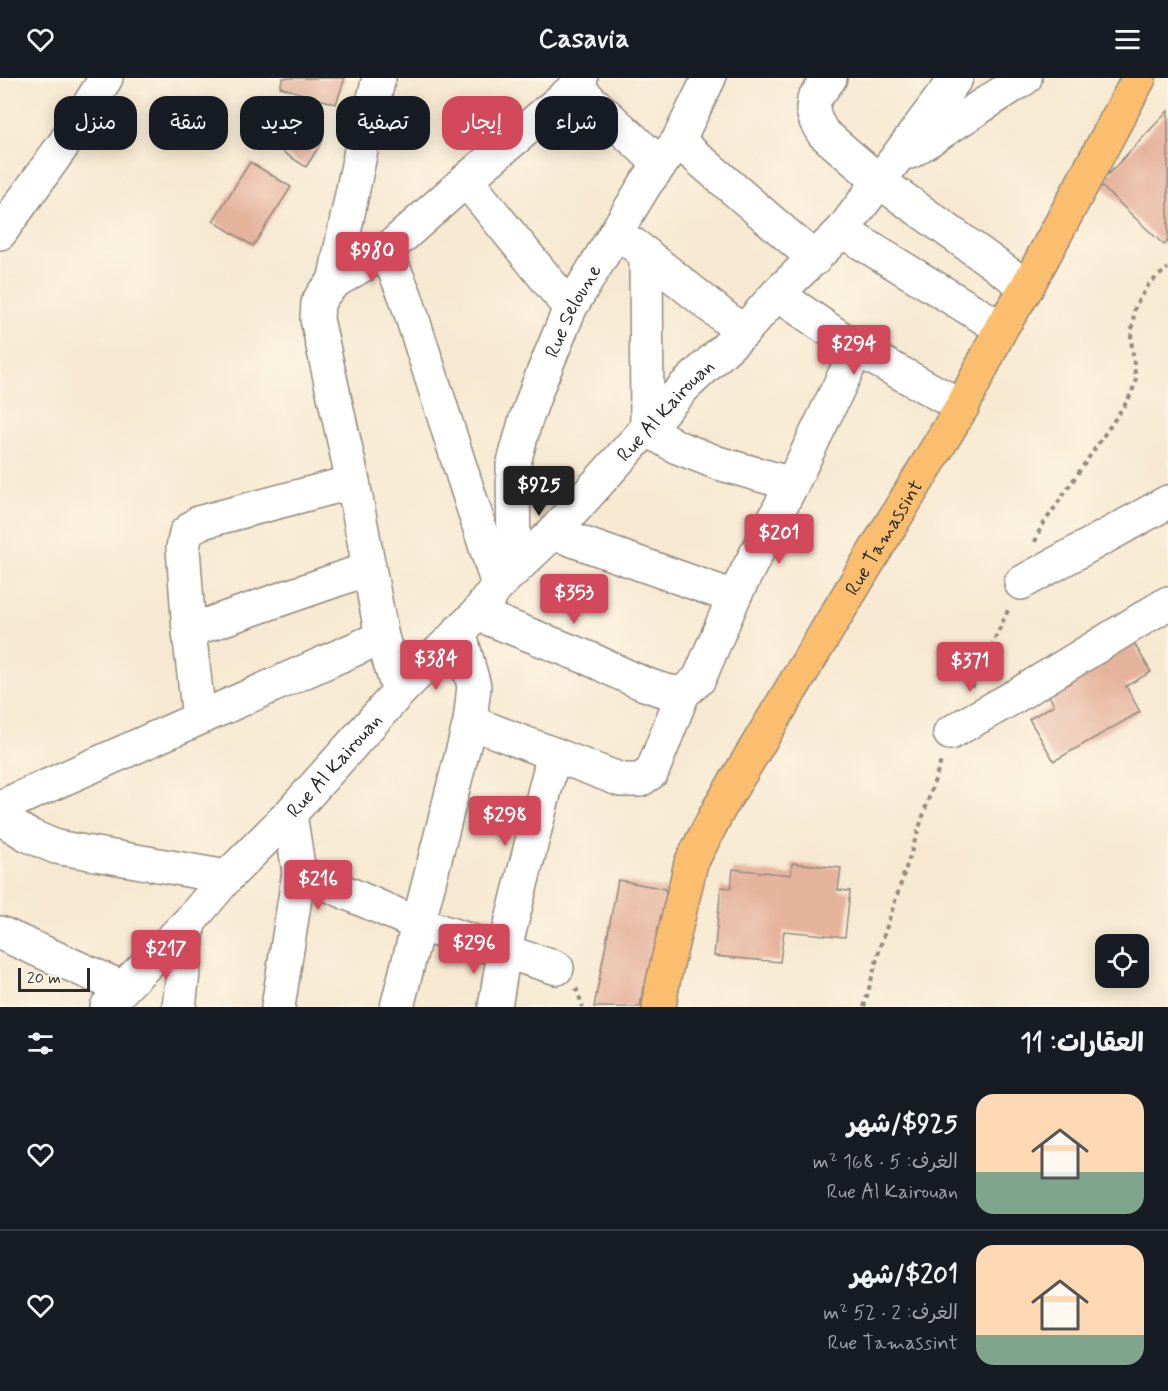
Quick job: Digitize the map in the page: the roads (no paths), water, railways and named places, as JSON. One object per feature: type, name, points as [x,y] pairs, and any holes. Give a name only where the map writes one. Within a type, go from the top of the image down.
[{"type":"main road","name":"Rue Tamassint","points":[[659,1007],[665,971],[691,863],[720,807],[962,407],[1001,328],[1027,287],[1139,78]]},
{"type":"street","points":[[0,233],[66,141],[106,78]]},
{"type":"street","points":[[334,282],[361,150],[379,78]]},
{"type":"street","name":"Rue Seloune","points":[[506,577],[513,466],[539,383],[570,308],[646,183],[669,152],[709,78]]},
{"type":"street","points":[[830,78],[814,99],[813,110],[816,122],[823,133],[887,172],[1027,287]]},
{"type":"street","points":[[887,172],[956,78]]},
{"type":"street","name":"Rue Al Kairouan","points":[[115,997],[290,814],[399,692],[468,622],[506,577],[553,533],[684,387],[743,332],[777,294],[842,231],[887,172],[1025,78]]},
{"type":"street","points":[[399,692],[382,637],[353,482],[317,319],[318,303],[334,282],[386,251],[579,83],[669,152],[815,258]]},
{"type":"street","points":[[466,180],[570,308]]},
{"type":"street","points":[[616,231],[743,332]]},
{"type":"street","points":[[842,231],[1001,328]]},
{"type":"street","points":[[386,251],[405,295],[506,577]]},
{"type":"street","points":[[646,254],[647,429],[676,447],[718,463],[792,484]]},
{"type":"street","points":[[777,294],[857,349],[962,407]]},
{"type":"street","points":[[470,722],[621,780],[640,780],[652,772],[683,693],[699,679],[734,597],[857,349]]},
{"type":"street","points":[[199,718],[189,631],[183,548],[186,533],[198,523],[353,482]]},
{"type":"street","points":[[1021,583],[1168,502]]},
{"type":"street","points":[[553,533],[734,597]]},
{"type":"street","points":[[189,631],[368,569]]},
{"type":"street","points":[[950,733],[1014,697],[1168,603]]},
{"type":"street","points":[[397,1007],[470,722],[474,686],[468,622],[589,658],[650,686],[683,693]]},
{"type":"street","points":[[0,807],[382,637]]},
{"type":"street","points":[[495,1007],[504,952],[554,754]]},
{"type":"street","points":[[278,1007],[298,872],[290,814]]},
{"type":"street","points":[[0,818],[28,835],[56,847],[227,878]]},
{"type":"street","points":[[298,872],[418,924],[557,969]]},
{"type":"street","points":[[179,1007],[189,922]]},
{"type":"street","points":[[0,933],[115,997]]}]
